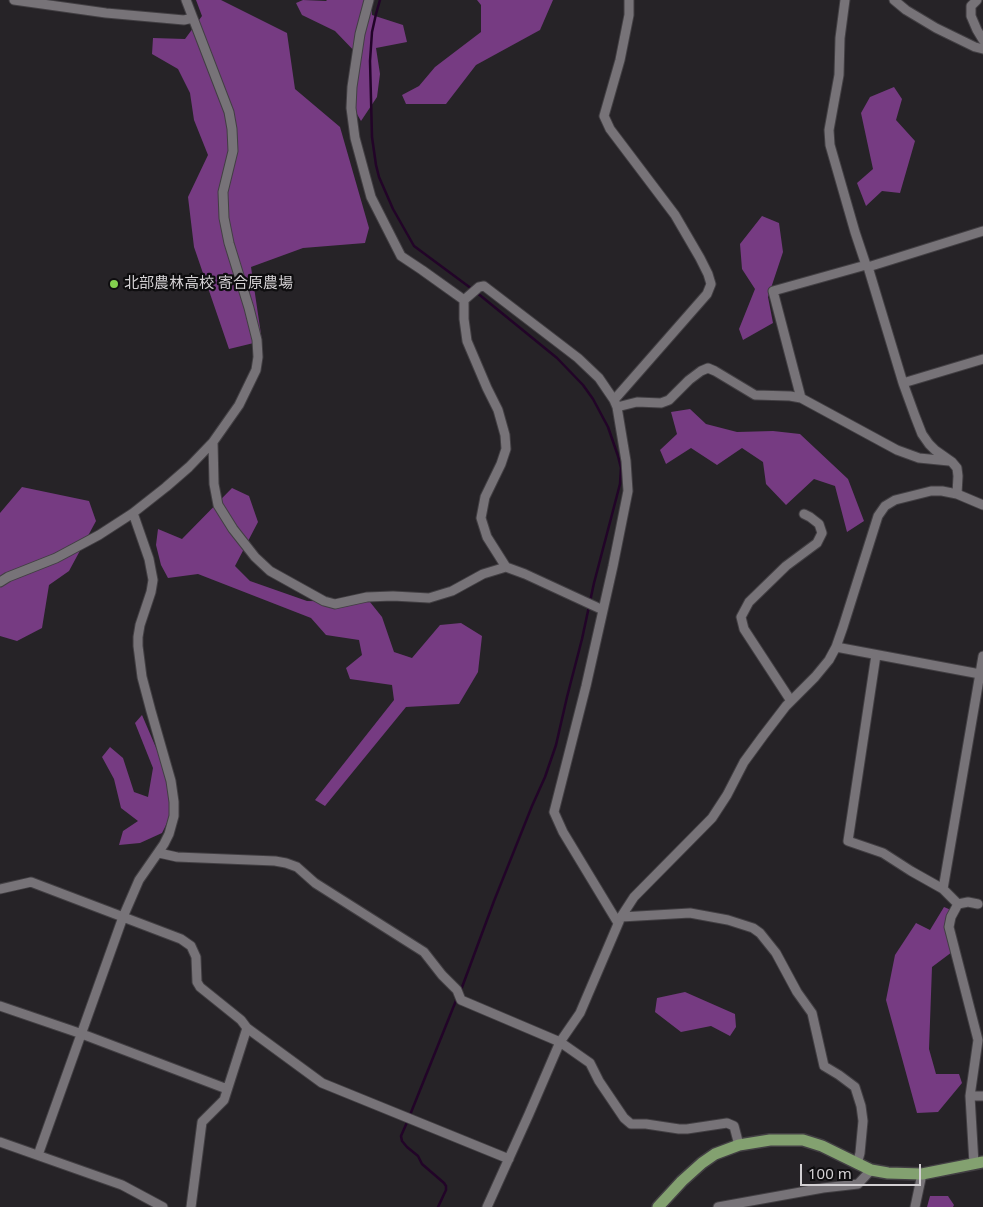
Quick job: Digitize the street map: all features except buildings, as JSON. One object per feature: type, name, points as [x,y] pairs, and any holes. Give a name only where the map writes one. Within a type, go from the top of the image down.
[{"type":"main road","points":[[658,1207],[682,1181],[702,1163],[716,1154],[740,1146],[770,1140],[803,1140],[822,1146],[871,1170],[888,1173],[922,1174],[978,1163]]},
{"type":"street","points":[[14,0],[106,13],[184,20],[192,18]]},
{"type":"street","points":[[0,582],[56,558],[99,535],[133,513],[189,467],[213,442],[239,405],[256,370],[258,357],[257,340],[229,243],[224,218],[223,192],[233,151],[232,129],[228,112],[186,0]]},
{"type":"street","points":[[369,0],[360,34],[352,87],[351,108],[355,138],[371,197],[401,256],[464,300]]},
{"type":"street","points":[[615,403],[708,294],[711,284],[700,258],[675,215],[610,129],[604,116],[620,60],[629,15],[629,0]]},
{"type":"street","points":[[845,0],[840,38],[839,75],[829,130],[830,145],[855,232],[903,383],[922,434],[935,450],[957,468],[957,494]]},
{"type":"street","points":[[894,0],[906,10],[936,28],[983,49]]},
{"type":"street","points":[[977,0],[971,6],[971,16],[983,40]]},
{"type":"street","points":[[801,398],[773,292],[867,266],[983,230]]},
{"type":"street","points":[[603,610],[506,567],[487,537],[481,518],[485,496],[501,464],[506,449],[505,435],[498,410],[467,341],[464,300],[479,287],[484,286],[578,358],[599,378],[615,403],[626,461],[628,491],[603,610],[586,686],[554,812],[563,832],[620,920]]},
{"type":"street","points":[[903,383],[983,360]]},
{"type":"street","points":[[615,403],[661,403],[669,400],[701,370],[708,368],[755,395],[801,398],[897,450],[919,458],[952,462]]},
{"type":"street","points":[[213,442],[214,484],[218,505],[233,529],[255,557],[270,572],[324,601],[335,604],[367,597],[429,598],[452,592],[483,574],[506,567]]},
{"type":"street","points":[[487,1207],[560,1042],[580,1013],[620,920],[634,897],[712,818],[727,795],[744,762],[786,706],[829,660],[836,647],[858,583],[871,534],[878,516],[885,506],[895,500],[931,491],[957,494],[983,505]]},
{"type":"street","points":[[38,1155],[123,917],[139,880],[159,853],[169,834],[174,816],[174,802],[169,772],[142,677],[138,637],[153,580],[149,559],[133,513]]},
{"type":"street","points":[[791,701],[744,629],[740,617],[749,602],[786,566],[817,543],[822,533],[819,524],[804,514]]},
{"type":"street","points":[[836,647],[980,674]]},
{"type":"street","points":[[876,655],[848,841],[883,853],[943,889],[958,904]]},
{"type":"street","points":[[943,889],[983,656]]},
{"type":"street","points":[[159,853],[177,857],[286,862],[297,867],[315,884],[424,952],[442,975],[458,990],[461,1000],[560,1042],[590,1063],[599,1081],[624,1118],[631,1124],[646,1124],[687,1130],[727,1123],[734,1126],[740,1146]]},
{"type":"street","points":[[0,889],[31,882],[181,939],[191,946],[196,957],[197,982],[200,987],[241,1020],[247,1028],[322,1083],[509,1159]]},
{"type":"street","points":[[958,904],[968,902],[978,904]]},
{"type":"street","points":[[958,904],[951,917],[949,927],[978,1040],[970,1096],[978,1163]]},
{"type":"street","points":[[620,920],[696,914],[728,920],[753,928],[760,933],[776,953],[797,992],[812,1013],[824,1066],[855,1087],[863,1120],[857,1164]]},
{"type":"street","points":[[0,1006],[82,1034],[227,1089]]},
{"type":"street","points":[[191,1207],[202,1122],[224,1100],[247,1028]]},
{"type":"street","points":[[970,1096],[983,1096]]},
{"type":"street","points":[[0,1142],[122,1185],[163,1207]]},
{"type":"street","points":[[718,1207],[858,1184],[871,1170]]},
{"type":"street","points":[[915,1207],[922,1174]]},
{"type":"shaded area","points":[[196,0],[221,0],[287,33],[295,89],[340,127],[369,228],[365,243],[303,248],[251,267],[262,341],[229,349],[194,247],[188,197],[208,155],[194,120],[190,93],[178,69],[152,54],[153,38],[185,39],[202,16]]},
{"type":"shaded area","points":[[303,0],[371,0],[372,15],[403,25],[407,42],[376,48],[380,74],[377,97],[361,121],[353,107],[359,56],[335,31],[302,15],[296,3]]},
{"type":"shaded area","points":[[477,0],[553,0],[540,30],[476,65],[446,104],[406,104],[402,95],[419,86],[435,67],[481,32],[481,5]]},
{"type":"shaded area","points":[[894,87],[902,99],[896,120],[915,141],[900,193],[882,191],[866,206],[857,183],[873,169],[861,113],[870,97]]},
{"type":"shaded area","points":[[762,216],[779,223],[783,252],[768,297],[773,323],[743,340],[739,329],[755,289],[742,269],[740,244]]},
{"type":"shaded area","points":[[690,409],[706,424],[737,432],[773,431],[800,434],[848,479],[864,521],[847,532],[835,486],[814,479],[786,505],[766,484],[763,462],[742,448],[717,465],[691,448],[666,464],[660,450],[677,434],[671,412]]},
{"type":"shaded area","points":[[22,487],[89,501],[96,521],[69,571],[49,585],[42,628],[17,641],[0,636],[0,513]]},
{"type":"shaded area","points":[[232,488],[249,496],[258,522],[235,566],[250,581],[307,601],[370,602],[382,617],[394,652],[412,658],[440,625],[461,623],[482,636],[478,672],[459,704],[406,707],[325,806],[315,800],[394,700],[392,685],[350,679],[346,668],[362,655],[359,640],[326,635],[311,618],[198,574],[168,578],[161,565],[156,545],[158,529],[182,539]]},
{"type":"shaded area","points":[[142,715],[166,771],[171,815],[162,833],[140,843],[119,845],[123,831],[138,821],[121,808],[114,779],[102,757],[110,747],[123,758],[134,792],[148,797],[153,768],[135,723]]},
{"type":"shaded area","points":[[944,907],[951,910],[952,952],[932,967],[929,1049],[936,1074],[959,1074],[962,1083],[938,1112],[917,1113],[886,1000],[895,955],[916,923],[930,930]]},
{"type":"shaded area","points":[[685,992],[735,1014],[736,1027],[730,1036],[711,1026],[681,1032],[655,1012],[657,998]]},
{"type":"shaded area","points":[[930,1196],[948,1196],[954,1205],[953,1207],[927,1207]]},
{"type":"waterway","points":[[380,0],[372,32],[370,61],[372,137],[379,177],[393,209],[414,246],[472,289]]},
{"type":"waterway","points":[[461,990],[556,745],[594,583],[620,484],[621,468],[608,427],[583,385],[557,358],[476,292]]},
{"type":"waterway","points":[[410,1115],[457,998]]},
{"type":"waterway","points":[[408,1120],[401,1136],[402,1141],[418,1156],[422,1164],[446,1186],[438,1207]]},
{"type":"place","name":"北部農林高校 寄合原農場","points":[[114,284]]}]
